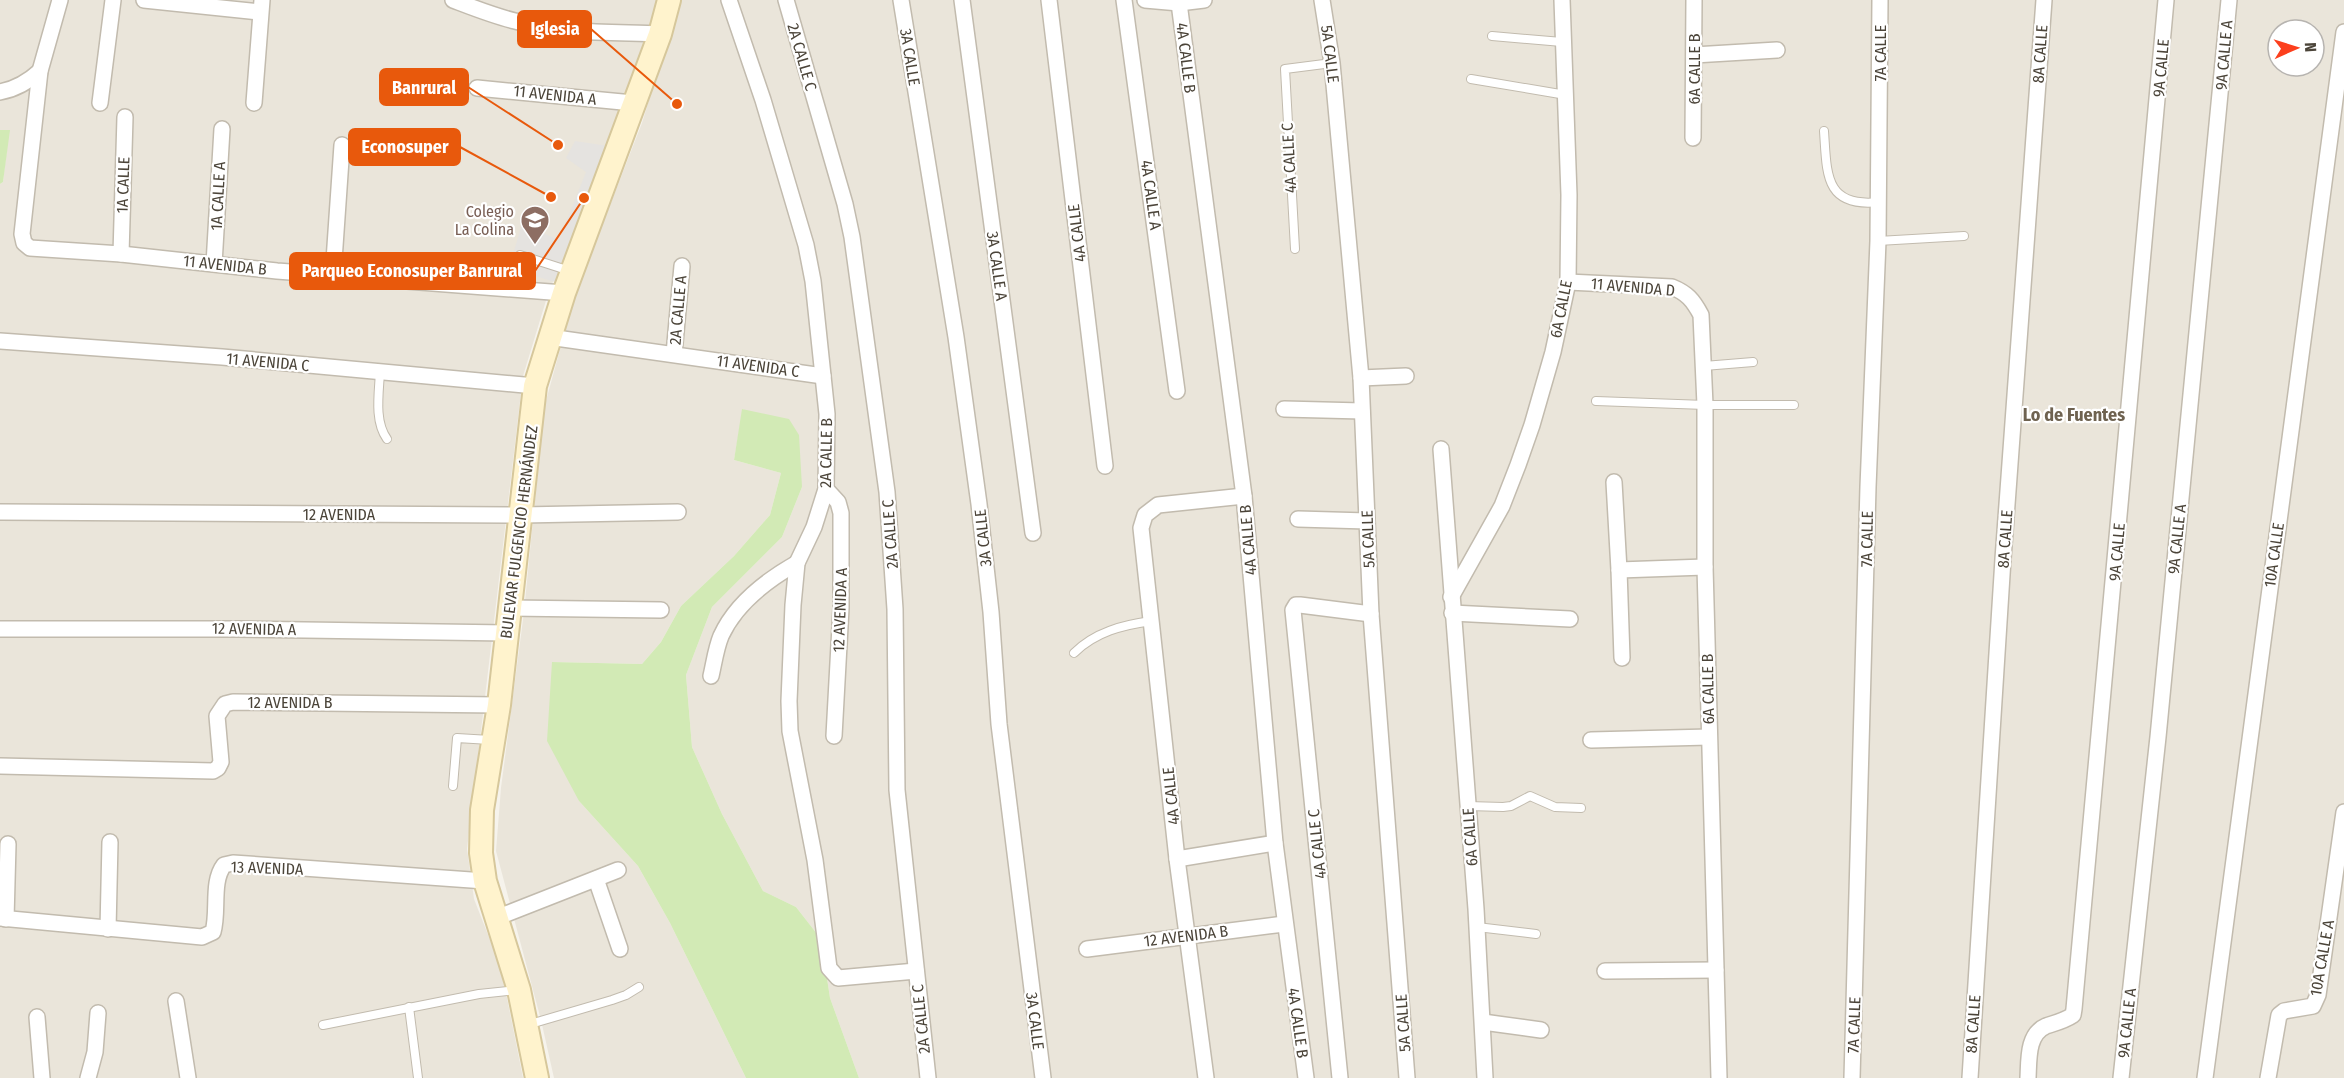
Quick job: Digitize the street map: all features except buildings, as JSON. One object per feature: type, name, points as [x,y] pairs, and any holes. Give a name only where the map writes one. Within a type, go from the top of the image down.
[{"type":"street","points":[[0,92],[11,90],[25,83],[40,71],[60,0]]},
{"type":"street","points":[[100,103],[113,0]]},
{"type":"street","points":[[144,0],[261,6],[254,103]]},
{"type":"street","points":[[453,0],[516,22],[569,30],[663,13]]},
{"type":"street","name":"2A CALLE B","points":[[729,0],[763,100],[806,245],[813,281],[827,414],[826,489],[814,527],[797,563],[792,605],[789,701],[790,731],[815,860],[829,968],[838,978],[916,971]]},
{"type":"street","name":"2A CALLE C","points":[[786,0],[845,204],[852,237],[887,492],[895,609],[897,790],[928,1078]]},
{"type":"street","name":"3A CALLE","points":[[901,0],[956,337],[979,504],[991,612],[999,724],[1043,1078]]},
{"type":"street","name":"3A CALLE A","points":[[962,0],[1033,533]]},
{"type":"street","name":"4A CALLE","points":[[1049,0],[1106,466]]},
{"type":"street","name":"4A CALLE A","points":[[1124,0],[1177,391]]},
{"type":"street","points":[[1145,0],[1179,3],[1204,0]]},
{"type":"street","name":"5A CALLE","points":[[1322,0],[1332,63],[1361,378],[1371,614],[1407,1078]]},
{"type":"street","name":"6A CALLE","points":[[1451,597],[1502,506],[1518,465],[1553,352],[1568,282],[1566,95],[1562,0]]},
{"type":"street","name":"6A CALLE B","points":[[1693,138],[1694,0]]},
{"type":"street","name":"7A CALLE","points":[[1852,1078],[1868,487],[1878,241],[1880,0]]},
{"type":"street","name":"8A CALLE","points":[[1970,1078],[2004,548],[2044,0]]},
{"type":"street","name":"9A CALLE","points":[[2028,1078],[2033,1035],[2039,1030],[2067,1020],[2073,1016],[2074,1009],[2166,0]]},
{"type":"street","name":"9A CALLE A","points":[[2121,1078],[2158,737],[2229,0]]},
{"type":"street","name":"4A CALLE B","points":[[1179,3],[1244,496],[1275,843],[1306,1078]]},
{"type":"street","name":"BULEVAR FULGENCIO HERNÁNDEZ","points":[[537,1078],[519,990],[485,881],[481,853],[482,810],[499,705],[535,386],[568,282],[633,104],[663,13]]},
{"type":"street","name":"10A CALLE","points":[[2205,1078],[2344,32]]},
{"type":"street","points":[[1694,55],[1777,50]]},
{"type":"street","name":"11 AVENIDA B","points":[[40,71],[22,234],[24,243],[30,248],[121,254],[333,275],[568,282]]},
{"type":"street","name":"11 AVENIDA A","points":[[477,87],[633,104]]},
{"type":"street","name":"1A CALLE","points":[[121,254],[126,117]]},
{"type":"street","name":"1A CALLE A","points":[[214,264],[222,129]]},
{"type":"street","points":[[333,275],[342,145]]},
{"type":"street","name":"2A CALLE A","points":[[674,354],[682,266]]},
{"type":"street","name":"11 AVENIDA D","points":[[1568,282],[1672,287],[1685,292],[1694,301]]},
{"type":"street","name":"6A CALLE B","points":[[1694,301],[1701,315],[1704,366],[1705,567],[1719,1078]]},
{"type":"street","name":"11 AVENIDA C","points":[[549,338],[823,376]]},
{"type":"street","name":"11 AVENIDA C","points":[[0,341],[222,357],[535,386]]},
{"type":"street","points":[[1361,378],[1407,376]]},
{"type":"street","points":[[1284,408],[1362,411]]},
{"type":"street","name":"6A CALLE","points":[[1441,449],[1477,927],[1485,1078]]},
{"type":"street","points":[[1614,482],[1622,658]]},
{"type":"street","name":"12 AVENIDA A","points":[[826,489],[838,502],[841,513],[841,608],[834,736]]},
{"type":"street","name":"4A CALLE","points":[[1206,1078],[1178,859],[1141,528],[1145,515],[1158,506],[1244,496]]},
{"type":"street","name":"12 AVENIDA","points":[[0,512],[522,515],[678,512]]},
{"type":"street","points":[[1298,519],[1367,521]]},
{"type":"street","points":[[711,676],[720,637],[740,607],[765,583],[797,563]]},
{"type":"street","points":[[1619,570],[1705,567]]},
{"type":"street","name":"4A CALLE C","points":[[1341,1078],[1293,610],[1296,605],[1300,605],[1371,614]]},
{"type":"street","points":[[510,608],[661,610]]},
{"type":"street","points":[[1452,613],[1570,619]]},
{"type":"street","name":"12 AVENIDA A","points":[[0,628],[507,633]]},
{"type":"street","name":"12 AVENIDA B","points":[[0,766],[213,771],[221,762],[217,716],[225,704],[233,702],[499,705]]},
{"type":"street","points":[[1591,740],[1709,737]]},
{"type":"street","name":"10A CALLE A","points":[[2268,1078],[2279,1015],[2284,1011],[2313,1005],[2318,995],[2344,812]]},
{"type":"street","points":[[108,929],[110,842]]},
{"type":"street","points":[[1178,859],[1275,843]]},
{"type":"street","points":[[3,918],[8,844]]},
{"type":"street","name":"13 AVENIDA","points":[[3,918],[202,937],[213,932],[219,872],[224,865],[233,863],[485,881]]},
{"type":"street","points":[[496,918],[618,870]]},
{"type":"street","points":[[596,879],[620,949]]},
{"type":"street","name":"12 AVENIDA B","points":[[1087,949],[1189,934],[1284,924]]},
{"type":"street","points":[[1605,971],[1716,970]]},
{"type":"street","points":[[176,1001],[188,1078]]},
{"type":"street","points":[[88,1078],[95,1052],[98,1013]]},
{"type":"street","points":[[37,1017],[42,1078]]},
{"type":"street","points":[[1483,1022],[1541,1030]]},
{"type":"lane","points":[[1492,36],[1562,42]]},
{"type":"lane","name":"4A CALLE C","points":[[1295,249],[1284,73],[1286,68],[1332,63]]},
{"type":"lane","points":[[1471,79],[1566,95]]},
{"type":"lane","points":[[1824,131],[1827,173],[1833,190],[1847,201],[1865,204],[1878,202]]},
{"type":"lane","points":[[1878,241],[1964,236]]},
{"type":"lane","points":[[520,255],[568,282]]},
{"type":"lane","points":[[1704,366],[1753,362]]},
{"type":"lane","points":[[380,372],[379,421],[381,431],[387,439]]},
{"type":"lane","points":[[1596,401],[1794,405]]},
{"type":"lane","points":[[1074,653],[1092,638],[1130,624],[1151,621]]},
{"type":"lane","points":[[453,786],[457,738],[492,740]]},
{"type":"lane","points":[[1468,806],[1503,807],[1530,796],[1556,807],[1581,808]]},
{"type":"lane","points":[[1477,927],[1536,934]]},
{"type":"lane","points":[[526,1026],[612,1000],[639,987]]},
{"type":"lane","points":[[323,1025],[479,994],[519,990]]},
{"type":"lane","points":[[409,1007],[418,1078]]},
{"type":"shaded area","points":[[0,0],[657,0],[645,48],[548,294],[523,376],[467,849],[474,899],[501,968],[523,1078],[0,1078],[0,184],[3,182],[9,130],[0,130]]},
{"type":"shaded area","points":[[680,0],[2344,0],[2344,1078],[859,1078],[830,998],[821,939],[796,907],[763,891],[722,814],[692,747],[686,675],[712,607],[782,537],[802,487],[743,409],[734,460],[781,473],[770,515],[734,556],[681,606],[661,642],[642,664],[552,662],[579,801],[638,866],[670,923],[746,1078],[554,1078],[496,851],[501,788],[524,612],[544,408],[575,295],[642,123]]},
{"type":"shaded area","points":[[575,141],[615,147],[558,283],[509,268],[522,224],[559,240],[586,172],[566,158]]},
{"type":"green space","points":[[0,130],[10,130],[3,182],[0,184]]},
{"type":"green space","points":[[742,409],[789,419],[799,435],[802,487],[782,537],[712,607],[686,675],[692,747],[722,814],[763,891],[796,907],[821,939],[830,998],[859,1078],[746,1078],[670,923],[638,866],[579,801],[547,741],[552,662],[642,664],[661,642],[681,606],[734,556],[770,515],[781,473],[734,460]]},
{"type":"place","name":"Iglesia","points":[[677,104]]},
{"type":"place","name":"Banrural","points":[[558,145]]},
{"type":"place","name":"Econosuper","points":[[551,197]]},
{"type":"place","name":"Parqueo Econosuper Banrural","points":[[584,198]]},
{"type":"place","name":"Colegio La Colina","points":[[535,246]]},
{"type":"district","name":"Lo de Fuentes","points":[[2074,415]]}]
